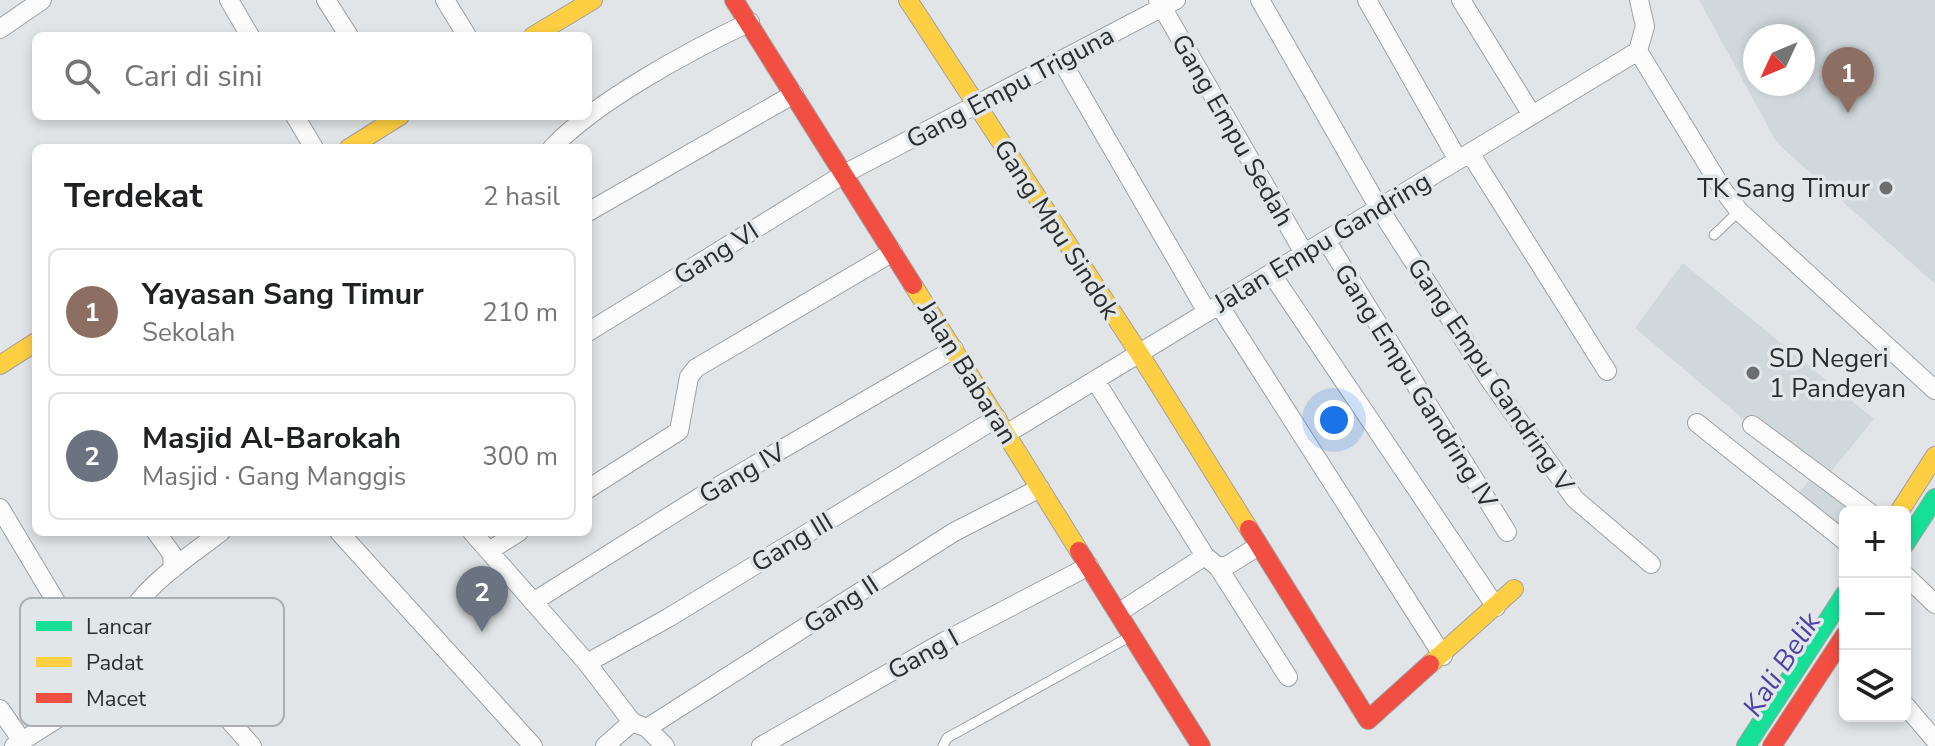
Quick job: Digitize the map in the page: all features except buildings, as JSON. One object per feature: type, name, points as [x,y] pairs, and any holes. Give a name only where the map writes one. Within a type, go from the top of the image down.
[{"type":"street","points":[[0,29],[42,0]]},
{"type":"street","points":[[229,0],[248,32]]},
{"type":"street","points":[[326,0],[346,32]]},
{"type":"street","points":[[445,0],[465,32]]},
{"type":"street","points":[[540,32],[593,0]]},
{"type":"street","name":"Jalan Babaran","points":[[734,0],[1201,746]]},
{"type":"street","name":"Gang Mpu Sindok","points":[[908,0],[1139,353],[1257,547],[1368,720],[1443,656]]},
{"type":"street","name":"Gang Empu Gandring V","points":[[1260,0],[1379,208],[1491,382],[1575,499],[1651,564]]},
{"type":"street","points":[[1367,0],[1464,156],[1607,371]]},
{"type":"street","points":[[1461,0],[1532,115]]},
{"type":"street","points":[[1639,0],[1645,26],[1638,51],[1739,211],[1935,390]]},
{"type":"street","name":"Gang Empu Triguna","points":[[844,174],[1166,3]]},
{"type":"street","name":"Gang Empu Sedah","points":[[1166,3],[1304,253]]},
{"type":"street","points":[[592,114],[750,22]]},
{"type":"street","name":"Jalan Empu Gandring","points":[[1002,426],[1095,380],[1638,51]]},
{"type":"street","points":[[1061,60],[1213,308],[1443,656],[1514,589]]},
{"type":"street","points":[[592,210],[794,94]]},
{"type":"street","points":[[297,120],[312,144]]},
{"type":"street","points":[[355,144],[393,120]]},
{"type":"street","points":[[556,144],[583,120]]},
{"type":"street","name":"Gang VI","points":[[592,330],[844,174]]},
{"type":"street","name":"Gang Empu Gandring IV","points":[[1326,240],[1507,532]]},
{"type":"street","points":[[592,486],[679,431],[689,377],[696,368],[893,252]]},
{"type":"street","points":[[1271,273],[1496,607]]},
{"type":"street","name":"Gang IV","points":[[533,602],[700,497],[954,349]]},
{"type":"street","points":[[0,365],[32,351]]},
{"type":"street","points":[[1095,380],[1288,677]]},
{"type":"street","points":[[1697,423],[1839,536]]},
{"type":"street","points":[[1752,425],[1861,506]]},
{"type":"street","name":"Gang III","points":[[587,663],[1002,426]]},
{"type":"street","points":[[1903,506],[1935,456]]},
{"type":"street","name":"Gang II","points":[[605,746],[954,532],[1040,488]]},
{"type":"street","points":[[1911,535],[1935,498]]},
{"type":"street","points":[[0,508],[54,598]]},
{"type":"street","points":[[159,536],[172,554],[173,569]]},
{"type":"street","points":[[144,598],[173,569],[216,536]]},
{"type":"street","points":[[343,536],[533,746]]},
{"type":"street","points":[[476,536],[640,725],[665,746]]},
{"type":"street","points":[[489,551],[513,536]]},
{"type":"street","points":[[1118,613],[1212,562],[1257,547]]},
{"type":"street","name":"Gang I","points":[[761,746],[945,641],[1089,566]]},
{"type":"street","points":[[1908,578],[1935,604]]},
{"type":"street","points":[[1751,744],[1839,604]]},
{"type":"street","points":[[1772,746],[1839,645]]},
{"type":"street","points":[[0,709],[24,743],[49,726]]},
{"type":"street","points":[[1911,712],[1935,740]]},
{"type":"street","points":[[234,726],[252,746]]},
{"type":"lane","points":[[1714,235],[1739,211]]},
{"type":"lane","points":[[943,746],[947,738],[1132,636]]},
{"type":"shaded area","points":[[1699,0],[1935,0],[1935,284],[1777,143],[1751,96],[1815,96],[1815,24],[1743,24],[1743,81]]},
{"type":"shaded area","name":"SD Negeri 1 Pandeyan","points":[[1683,263],[1874,419],[1824,480],[1852,506],[1839,506],[1839,526],[1796,496],[1812,477],[1635,328]]},
{"type":"traffic: fast","points":[[1911,535],[1935,498]]},
{"type":"traffic: fast","points":[[1746,746],[1839,603]]},
{"type":"traffic: slow","points":[[540,32],[593,0]]},
{"type":"traffic: slow","points":[[908,0],[1139,353],[1249,529]]},
{"type":"traffic: slow","points":[[355,144],[394,120]]},
{"type":"traffic: slow","points":[[913,285],[1079,551]]},
{"type":"traffic: slow","points":[[0,365],[32,345]]},
{"type":"traffic: slow","points":[[1903,506],[1935,456]]},
{"type":"traffic: slow","points":[[1430,664],[1514,589]]},
{"type":"traffic: jam","points":[[734,0],[913,285]]},
{"type":"traffic: jam","points":[[1249,529],[1368,720],[1430,664]]},
{"type":"traffic: jam","points":[[1079,551],[1201,746]]},
{"type":"traffic: jam","points":[[1772,746],[1839,644]]},
{"type":"place","name":"Yayasan Sang Timur","points":[[1848,113]]},
{"type":"place","name":"TK Sang Timur","points":[[1886,188]]},
{"type":"place","name":"SD Negeri 1 Pandeyan","points":[[1753,373]]},
{"type":"place","name":"Masjid Al-Barokah","points":[[482,632]]},
{"type":"water label","name":"Kali Belik","points":[[1781,664]]}]
